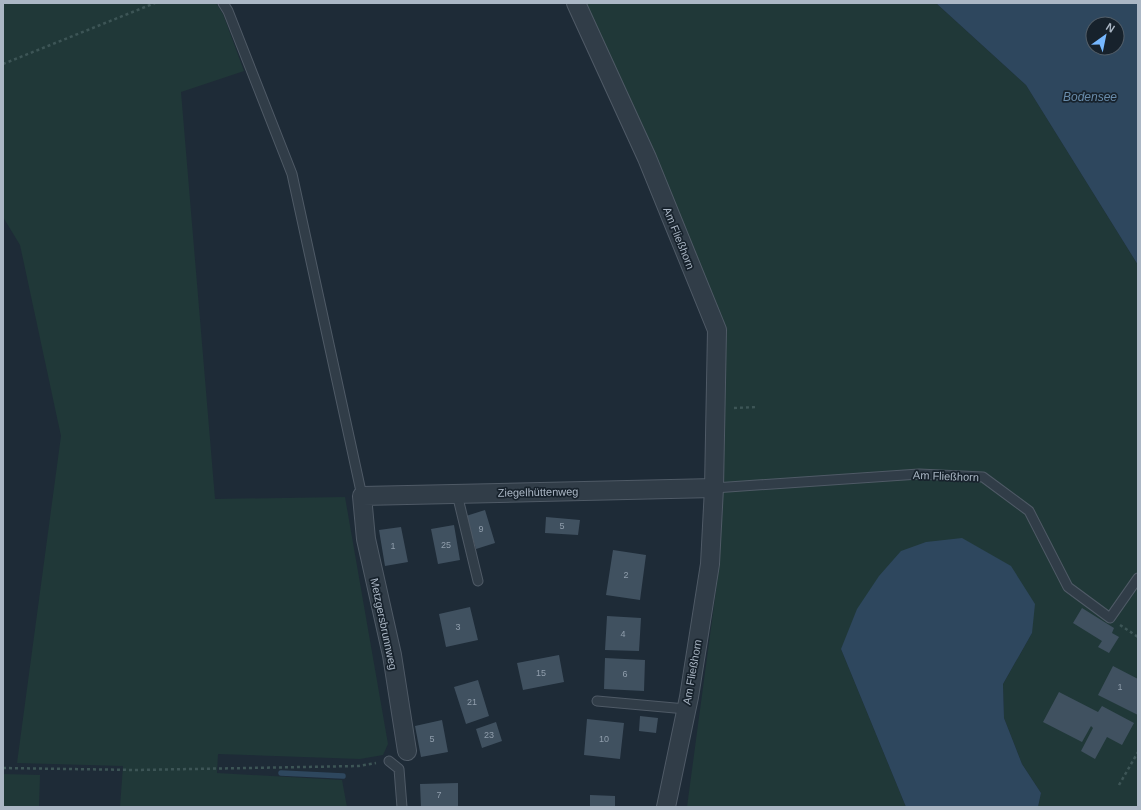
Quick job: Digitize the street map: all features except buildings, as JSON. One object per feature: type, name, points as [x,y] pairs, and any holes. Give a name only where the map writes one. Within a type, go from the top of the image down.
[{"type":"street","name":"Am Fließhorn","points":[[576,3],[647,158],[717,330],[714,488],[710,564],[686,708],[666,807]]},
{"type":"street","name":"Ziegelhüttenweg","points":[[362,496],[714,488]]},
{"type":"street","name":"Metzgersbrunnweg","points":[[362,496],[366,539],[392,655],[407,751]]},
{"type":"lane","points":[[223,3],[228,11],[292,174],[362,496]]},
{"type":"lane","name":"Am Fließhorn","points":[[714,488],[919,474],[983,477],[1029,511],[1068,587],[1110,618]]},
{"type":"lane","points":[[457,494],[478,581]]},
{"type":"lane","points":[[1110,618],[1138,578]]},
{"type":"lane","points":[[597,702],[686,708]]},
{"type":"lane","points":[[389,761],[399,769],[402,807]]},
{"type":"path","points":[[3,64],[155,3]]},
{"type":"path","points":[[715,409],[758,407]]},
{"type":"path","points":[[1110,618],[1138,637]]},
{"type":"path","points":[[1119,785],[1138,752]]},
{"type":"path","points":[[3,768],[136,770],[359,766],[389,761]]},
{"type":"green space","points":[[3,3],[216,3],[223,14],[244,71],[181,92],[215,499],[345,497],[388,744],[383,755],[360,759],[218,754],[217,773],[342,780],[347,807],[120,807],[123,766],[17,763],[61,436],[20,245],[3,217]]},
{"type":"green space","points":[[585,3],[936,3],[1026,85],[1138,265],[1138,807],[1038,807],[1041,793],[1022,764],[1004,718],[1003,684],[1032,633],[841,649],[906,807],[687,807],[717,583],[723,506],[721,326]]},
{"type":"green space","points":[[3,774],[40,775],[39,807],[3,807]]},
{"type":"water","name":"Bodensee","points":[[936,3],[1138,3],[1138,265],[1026,85]]},
{"type":"water","points":[[962,538],[1011,566],[1035,604],[1032,633],[1003,684],[1004,718],[1022,764],[1041,793],[1038,807],[906,807],[841,649],[857,609],[879,576],[901,551],[926,542]]},
{"type":"waterway","points":[[281,773],[343,776]]}]
